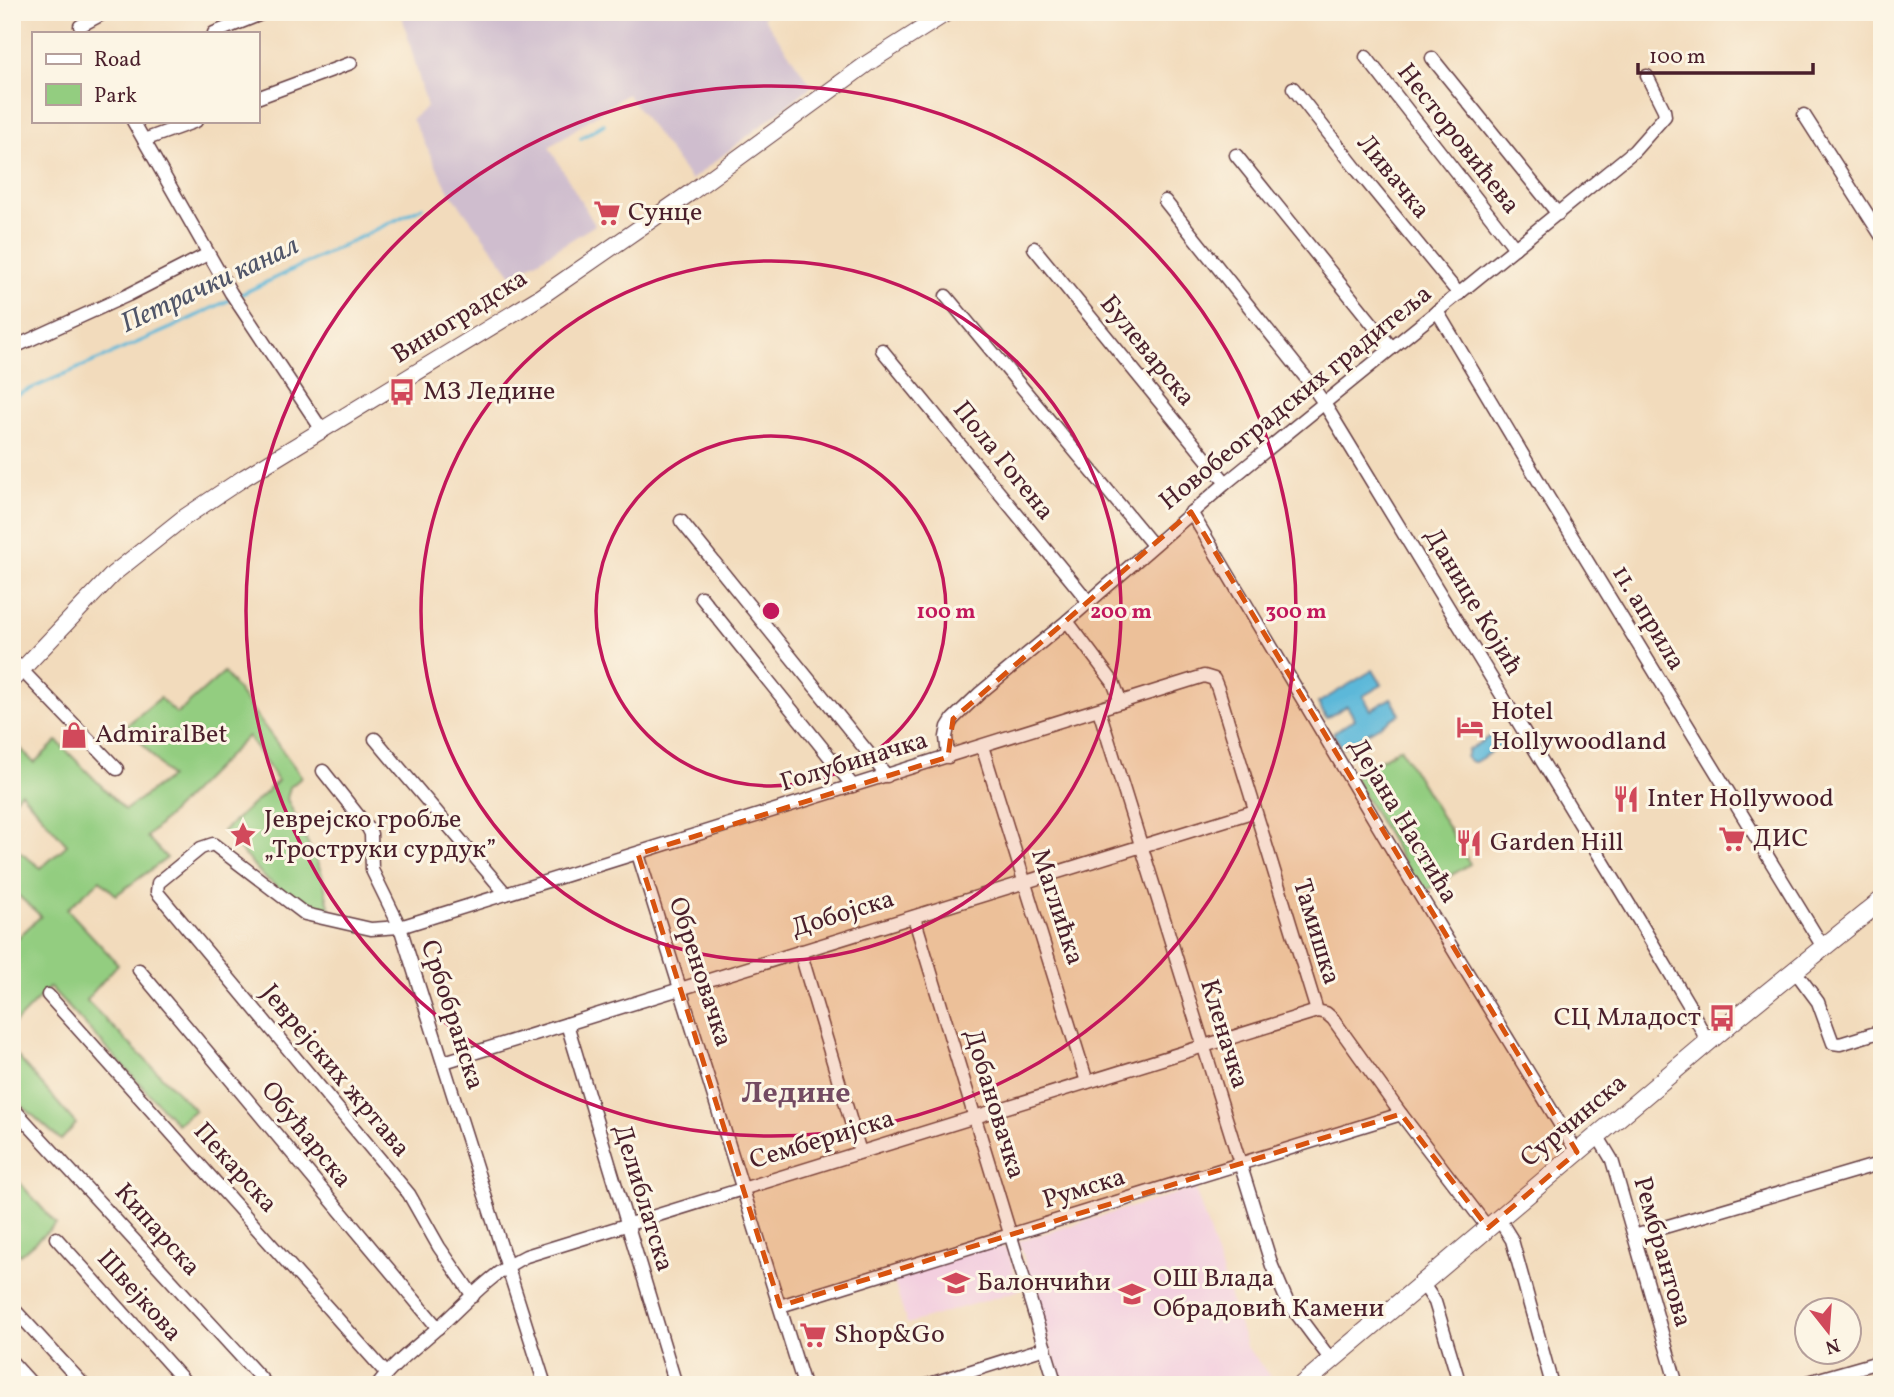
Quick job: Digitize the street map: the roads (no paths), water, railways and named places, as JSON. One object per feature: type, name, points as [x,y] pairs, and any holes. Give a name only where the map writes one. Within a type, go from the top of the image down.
[{"type":"main road","name":"Сурчинска","points":[[1302,1385],[1597,1135],[1882,900]]},
{"type":"street","points":[[73,12],[82,30],[106,12]]},
{"type":"street","points":[[216,32],[266,12]]},
{"type":"street","name":"Виноградска","points":[[16,670],[113,574],[203,504],[540,298],[868,63],[948,12]]},
{"type":"street","name":"Несторовићева","points":[[1366,57],[1515,248]]},
{"type":"street","points":[[1432,58],[1558,214]]},
{"type":"street","points":[[259,97],[351,63]]},
{"type":"street","name":"Новобеоградских градитеља","points":[[948,757],[947,732],[953,719],[1191,512],[1634,151],[1665,116],[1647,76]]},
{"type":"street","name":"Ливачка","points":[[1293,88],[1459,294]]},
{"type":"street","points":[[1804,115],[1882,237]]},
{"type":"street","points":[[135,122],[234,299],[322,430]]},
{"type":"street","points":[[144,140],[192,122]]},
{"type":"street","points":[[1236,155],[1392,348]]},
{"type":"street","name":"Данице Којић","points":[[1165,201],[1324,403],[1638,919],[1689,1005],[1708,1043]]},
{"type":"street","name":"Булеварска","points":[[1034,248],[1226,483]]},
{"type":"street","points":[[12,348],[128,295],[208,254]]},
{"type":"street","points":[[946,296],[1153,545]]},
{"type":"street","name":"11. априла","points":[[1437,311],[1822,947]]},
{"type":"street","name":"Пола Гогена","points":[[882,350],[1090,602]]},
{"type":"street","name":"Дејана Настића","points":[[1191,512],[1399,861],[1577,1152]]},
{"type":"street","points":[[681,521],[887,776]]},
{"type":"street","points":[[701,597],[853,786]]},
{"type":"street","points":[[1067,621],[1113,682],[1122,702]]},
{"type":"street","points":[[16,670],[117,769]]},
{"type":"street","name":"Голубиначка","points":[[401,927],[1195,678],[1208,676],[1214,679]]},
{"type":"street","name":"Тамишка","points":[[1214,679],[1317,1011],[1326,1013],[1333,1019],[1401,1114],[1493,1224],[1512,1240],[1552,1385]]},
{"type":"street","name":"Кленачка","points":[[1099,709],[1281,1289],[1331,1360]]},
{"type":"street","points":[[375,739],[506,894]]},
{"type":"street","name":"Маглићка","points":[[982,746],[1087,1082]]},
{"type":"street","points":[[323,771],[371,834],[372,870],[401,927]]},
{"type":"street","name":"Добојска","points":[[444,1062],[1255,811]]},
{"type":"street","name":"Србобранска","points":[[158,883],[201,848],[213,844],[305,914],[371,929],[401,927],[545,1385]]},
{"type":"street","name":"Обреновачка","points":[[638,854],[804,1385]]},
{"type":"street","name":"Јеврејских жртава","points":[[158,883],[157,892],[409,1194],[439,1247],[473,1296]]},
{"type":"street","name":"Добановачка","points":[[914,916],[1056,1385]]},
{"type":"street","points":[[800,951],[860,1152]]},
{"type":"street","name":"Обућарска","points":[[139,970],[438,1328]]},
{"type":"street","points":[[1795,971],[1818,1002],[1833,1043],[1840,1044],[1882,1031]]},
{"type":"street","name":"Пекарска","points":[[48,995],[382,1381]]},
{"type":"street","name":"Семберијска","points":[[382,1381],[473,1296],[526,1256],[1317,1011]]},
{"type":"street","name":"Делиблатска","points":[[567,1024],[676,1385]]},
{"type":"street","name":"Кипарска","points":[[12,1107],[267,1385]]},
{"type":"street","name":"Румска","points":[[780,1306],[1401,1114]]},
{"type":"street","name":"Рембрантова","points":[[1597,1135],[1612,1160],[1677,1385]]},
{"type":"street","points":[[1634,1236],[1882,1163]]},
{"type":"street","name":"Швејкова","points":[[56,1238],[188,1385]]},
{"type":"street","points":[[1423,1284],[1436,1302],[1460,1385]]},
{"type":"street","points":[[12,1307],[84,1385]]},
{"type":"street","points":[[926,1385],[1045,1348]]},
{"type":"street","points":[[12,1362],[33,1385]]},
{"type":"street","points":[[1798,1385],[1882,1362]]},
{"type":"water","points":[[1373,670],[1382,685],[1363,696],[1371,710],[1391,698],[1400,714],[1342,748],[1333,733],[1355,719],[1347,706],[1326,718],[1318,703]]},
{"type":"water","points":[[1496,733],[1503,738],[1502,746],[1475,762],[1466,758],[1468,750]]},
{"type":"waterway","points":[[581,138],[604,124]]},
{"type":"waterway","name":"Петрачки канал","points":[[12,397],[171,328],[423,207]]},
{"type":"place","name":"Сунце","points":[[607,213]]},
{"type":"place","name":"МЗ Ледине","points":[[402,392]]},
{"type":"place","name":"Hotel Hollywoodland","points":[[1470,727]]},
{"type":"place","name":"AdmiralBet","points":[[74,735]]},
{"type":"place","name":"Inter Hollywood","points":[[1626,799]]},
{"type":"place","name":"Јеврејско гробље „Троструки сурдук”","points":[[243,835]]},
{"type":"place","name":"ДИС","points":[[1732,839]]},
{"type":"place","name":"Garden Hill","points":[[1469,843]]},
{"type":"place","name":"СЦ Младост","points":[[1722,1018]]},
{"type":"place","name":"Балончићи","points":[[956,1283]]},
{"type":"place","name":"ОШ Влада Обрадовић Камени","points":[[1132,1294]]},
{"type":"place","name":"Shop&Go","points":[[813,1335]]},
{"type":"district","name":"Ледине","points":[[796,1094]]}]
